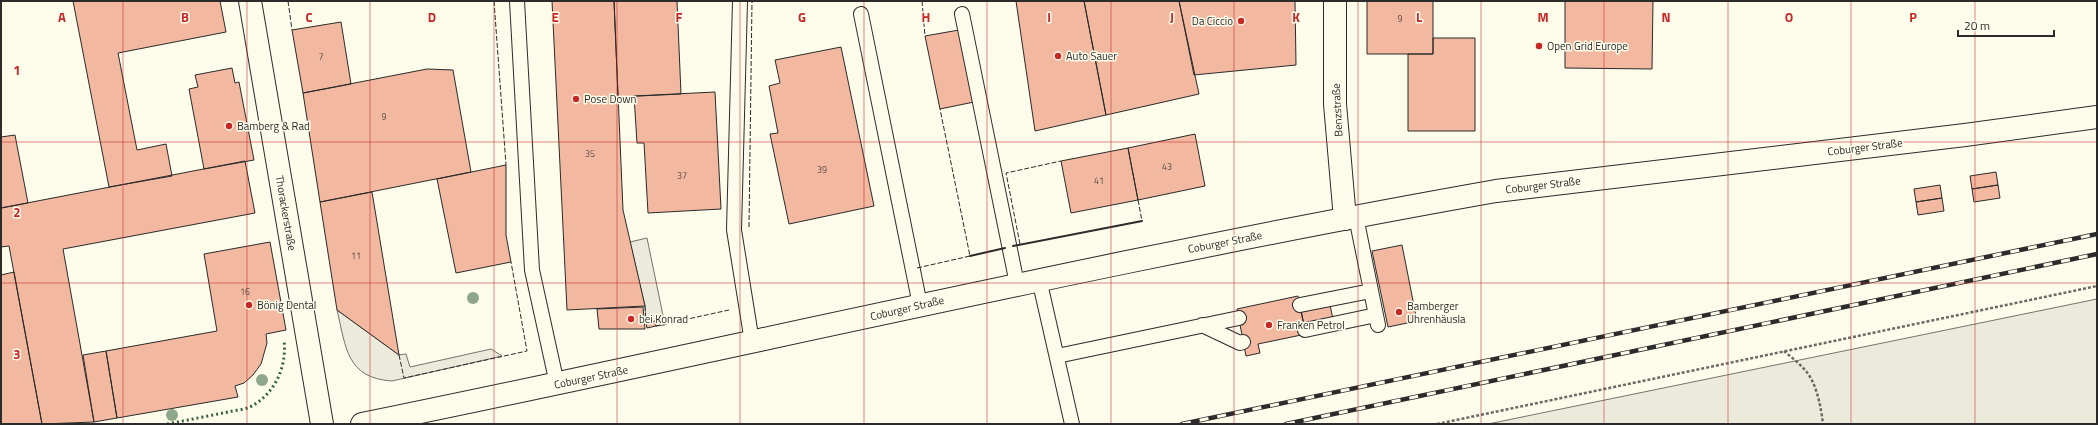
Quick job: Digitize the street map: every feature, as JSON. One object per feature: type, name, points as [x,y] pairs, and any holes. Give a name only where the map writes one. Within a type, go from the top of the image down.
[{"type":"street","name":"Thorackerstraße","points":[[250,1],[322,424]]},
{"type":"street","name":"Benzstraße","points":[[1335,1],[1336,104],[1350,218]]},
{"type":"street","name":"Coburger Straße","points":[[362,424],[557,384],[1039,279],[1496,191],[2097,117]]},
{"type":"lane","points":[[517,1],[532,270],[557,384]]},
{"type":"lane","points":[[740,1],[734,230],[752,342]]},
{"type":"lane","points":[[861,14],[920,305]]},
{"type":"lane","points":[[962,14],[1017,284]]},
{"type":"lane","points":[[1305,330],[1377,320],[1371,291],[1350,218]]},
{"type":"lane","points":[[1039,279],[1072,424]]},
{"type":"lane","points":[[1300,305],[1371,291]]},
{"type":"lane","points":[[1057,356],[1239,318]]},
{"type":"lane","points":[[1202,325],[1240,343],[1243,342]]},
{"type":"path","points":[[1437,424],[2097,286]]},
{"type":"path","points":[[1783,351],[1806,371],[1813,383],[1821,410],[1823,424]]},
{"type":"shaded area","points":[[647,238],[665,325],[656,326],[655,321],[646,323],[645,306],[630,242]]},
{"type":"shaded area","points":[[2097,299],[2097,424],[1488,424]]},
{"type":"shaded area","points":[[337,310],[399,355],[406,354],[410,367],[491,349],[502,356],[392,381],[377,379],[365,374],[357,367],[351,358],[346,348]]},
{"type":"building","points":[[73,1],[220,1],[226,32],[118,53],[137,150],[166,144],[172,176],[109,187]]},
{"type":"building","points":[[552,1],[614,1],[623,210],[645,306],[567,310]]},
{"type":"building","points":[[614,1],[677,1],[681,94],[618,97]]},
{"type":"building","points":[[1016,1],[1084,1],[1106,115],[1035,131]]},
{"type":"building","points":[[1084,1],[1179,1],[1199,94],[1106,115]]},
{"type":"building","points":[[1179,1],[1295,1],[1296,65],[1194,75]]},
{"type":"building","points":[[1367,1],[1433,1],[1433,54],[1367,54]]},
{"type":"building","points":[[1565,1],[1653,1],[1652,69],[1565,68]]},
{"type":"building","points":[[341,22],[351,84],[303,93],[292,30]]},
{"type":"building","points":[[959,30],[974,102],[940,109],[925,36]]},
{"type":"building","points":[[1433,38],[1475,38],[1475,131],[1408,131],[1408,54],[1433,54]]},
{"type":"building","points":[[841,47],[874,206],[789,224],[770,134],[778,133],[769,86],[780,83],[775,60]]},
{"type":"building","points":[[232,68],[235,83],[239,82],[254,160],[204,169],[189,89],[198,87],[195,75]]},
{"type":"building","points":[[427,69],[453,70],[471,172],[320,202],[303,93]]},
{"type":"building","points":[[715,92],[721,209],[648,213],[644,143],[637,143],[634,96]]},
{"type":"building","points":[[1195,134],[1205,186],[1138,200],[1128,148]]},
{"type":"building","points":[[15,135],[28,203],[1,208],[1,137]]},
{"type":"building","points":[[1128,148],[1138,200],[1071,213],[1061,161]]},
{"type":"building","points":[[245,161],[255,213],[63,249],[94,422],[42,424],[9,246],[1,247],[1,208]]},
{"type":"building","points":[[506,165],[506,235],[511,262],[456,273],[437,179]]},
{"type":"building","points":[[1996,172],[1998,185],[1972,189],[1970,176]]},
{"type":"building","points":[[1940,185],[1942,198],[1916,202],[1914,189]]},
{"type":"building","points":[[1998,185],[2000,198],[1974,202],[1972,189]]},
{"type":"building","points":[[372,192],[399,355],[337,310],[320,202]]},
{"type":"building","points":[[1942,198],[1944,211],[1918,215],[1916,202]]},
{"type":"building","points":[[270,242],[286,330],[266,334],[267,343],[261,364],[253,375],[244,383],[235,386],[238,397],[117,418],[106,351],[217,331],[204,254]]},
{"type":"building","points":[[1402,245],[1417,321],[1388,327],[1372,251]]},
{"type":"building","points":[[14,272],[42,424],[1,424],[1,275]]},
{"type":"building","points":[[1298,296],[1306,334],[1258,344],[1260,353],[1246,356],[1237,309]]},
{"type":"building","points":[[1330,305],[1333,319],[1304,325],[1301,312]]},
{"type":"building","points":[[643,307],[645,329],[599,329],[597,309]]},
{"type":"building","points":[[655,321],[656,326],[647,328],[646,323]]},
{"type":"building","points":[[106,351],[117,418],[94,422],[83,355]]},
{"type":"railway","points":[[1182,424],[2097,234]]},
{"type":"railway","points":[[1286,424],[2097,254]]},
{"type":"hedge","points":[[167,424],[245,409],[259,401],[273,387],[278,379],[283,360],[284,340]]},
{"type":"fence","points":[[288,1],[292,30]]},
{"type":"fence","points":[[494,1],[506,165]]},
{"type":"fence","points":[[749,227],[752,1]]},
{"type":"fence","points":[[922,1],[925,36]]},
{"type":"fence","points":[[917,268],[970,256],[940,109]]},
{"type":"fence","points":[[1020,244],[1006,173],[1061,161]]},
{"type":"fence","points":[[1138,200],[1142,221]]},
{"type":"fence","points":[[399,355],[404,378],[527,351],[511,262]]},
{"type":"fence","points":[[645,306],[646,323]]},
{"type":"fence","points":[[656,326],[729,310]]},
{"type":"wall","points":[[1013,246],[1142,221]]},
{"type":"wall","points":[[970,256],[1005,248]]},
{"type":"place","name":"Da Ciccio","points":[[1241,21]]},
{"type":"place","name":"Open Grid Europe","points":[[1539,46]]},
{"type":"place","name":"Auto Sauer","points":[[1058,56]]},
{"type":"place","name":"Pose Down","points":[[576,99]]},
{"type":"place","name":"Bamberg & Rad","points":[[229,126]]},
{"type":"place","name":"Bönig Dental","points":[[249,305]]},
{"type":"place","name":"Bamberger Uhrenhäusla","points":[[1399,312]]},
{"type":"place","name":"bei Konrad","points":[[631,319]]},
{"type":"place","name":"Franken Petrol","points":[[1269,325]]}]
